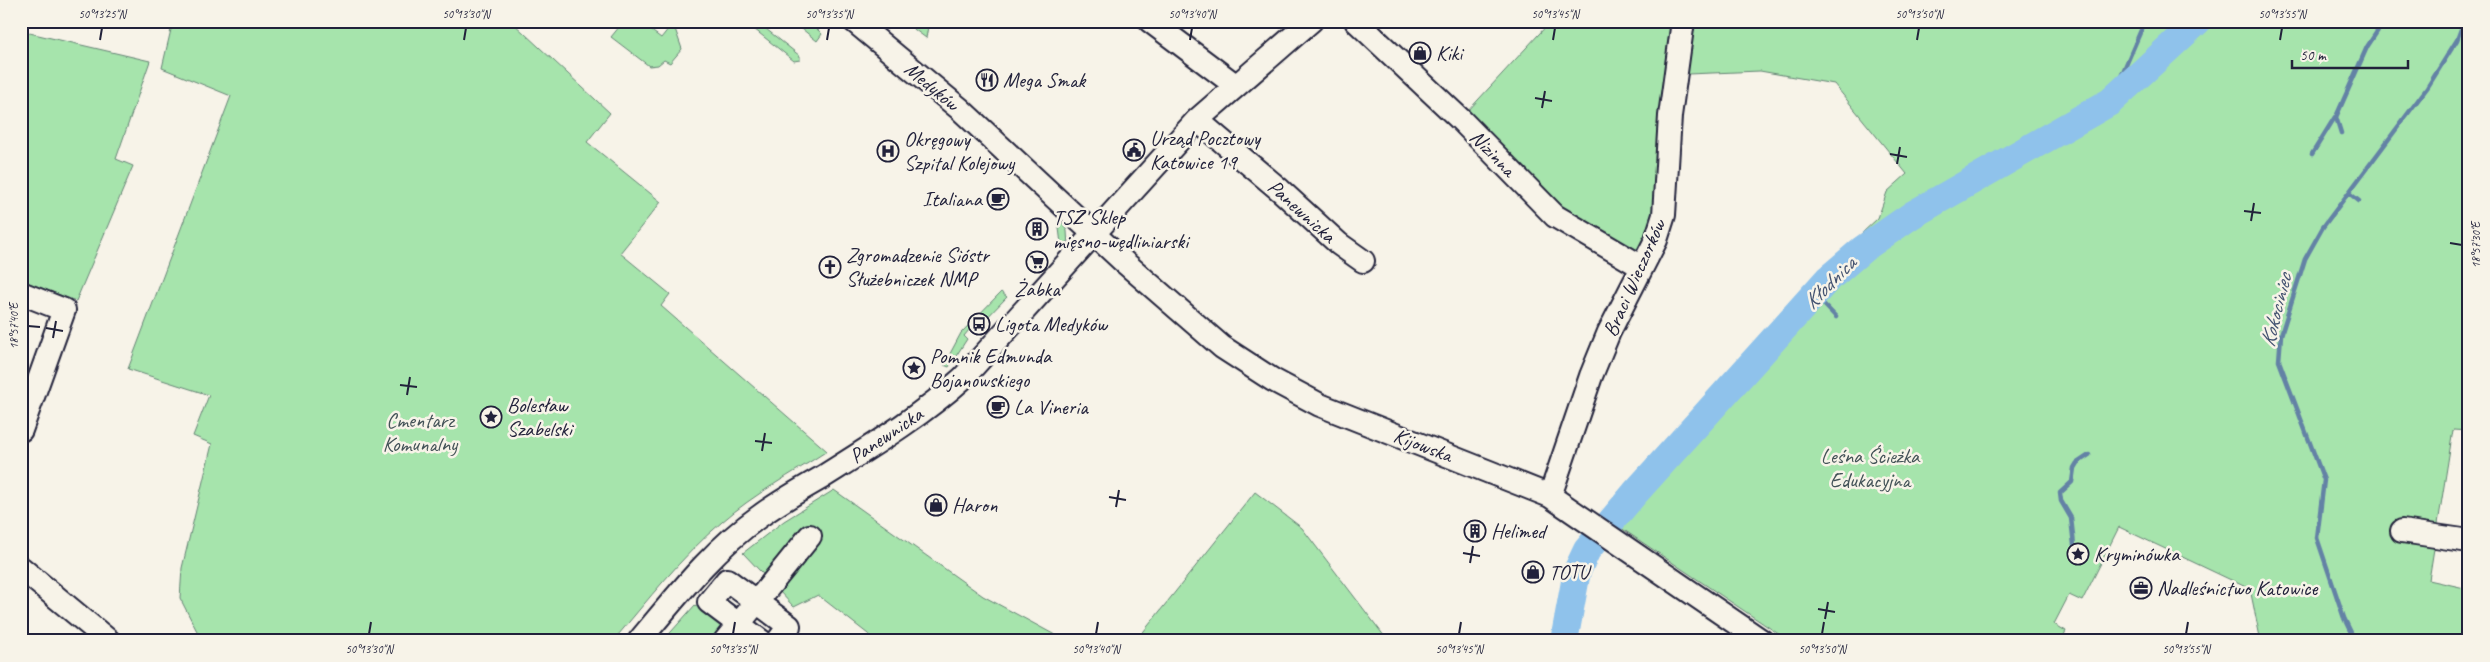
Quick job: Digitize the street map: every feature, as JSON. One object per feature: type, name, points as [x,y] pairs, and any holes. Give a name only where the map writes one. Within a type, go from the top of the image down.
[{"type":"street","name":"Medyków","points":[[854,21],[960,109],[1095,234]]},
{"type":"street","points":[[1150,21],[1235,85]]},
{"type":"street","name":"Panewnicka","points":[[639,641],[707,562],[759,516],[889,436],[941,398],[970,371],[1197,120],[1235,85],[1311,21]]},
{"type":"street","name":"Nizinna","points":[[1356,21],[1460,119],[1555,216],[1642,267]]},
{"type":"street","name":"Braci Wieczorków","points":[[1550,496],[1591,376],[1609,332],[1656,240],[1664,215],[1670,116],[1683,21]]},
{"type":"street","name":"Panewnicka","points":[[1197,120],[1280,190],[1339,244],[1363,261]]},
{"type":"street","name":"Kijowska","points":[[1095,234],[1222,348],[1289,389],[1334,411],[1550,496],[1762,641]]},
{"type":"street","points":[[21,293],[64,310],[21,430]]},
{"type":"street","points":[[2402,532],[2469,541]]},
{"type":"street","points":[[732,632],[810,536]]},
{"type":"street","points":[[707,562],[789,626],[778,641]]},
{"type":"street","points":[[21,568],[109,641]]},
{"type":"street","points":[[728,580],[709,602],[732,632],[761,641]]},
{"type":"green space","name":"Cmentarz Komunalny","points":[[173,21],[511,21],[610,113],[587,142],[661,202],[620,253],[670,294],[661,306],[827,451],[760,493],[707,535],[679,564],[613,641],[202,641],[180,598],[182,568],[212,444],[193,436],[209,395],[128,369],[231,96],[162,68]]},
{"type":"green space","points":[[624,21],[642,21],[641,23],[661,38],[673,23],[682,49],[670,63],[664,60],[658,65],[649,66],[611,37]]},
{"type":"green space","points":[[744,21],[756,21],[800,56],[800,60],[794,61]]},
{"type":"green space","points":[[792,21],[809,21],[822,34],[817,41]]},
{"type":"green space","points":[[903,21],[929,21],[926,38]]},
{"type":"green space","name":"Leśna Ścieżka Edukacyjna","points":[[1551,21],[2469,21],[2469,431],[2453,430],[2429,580],[2469,589],[2469,641],[2258,641],[2260,637],[2250,589],[2119,527],[2082,601],[2069,595],[2054,624],[2066,631],[2061,641],[1789,641],[1621,528],[1605,512],[1796,295],[1878,218],[1887,192],[1907,174],[1834,84],[1760,71],[1688,74],[1653,213],[1637,257],[1562,212],[1466,113]]},
{"type":"green space","points":[[21,31],[150,61],[116,159],[133,166],[76,301],[21,280]]},
{"type":"green space","points":[[1060,218],[1067,231],[1068,247],[1062,252],[1058,220]]},
{"type":"green space","points":[[1001,292],[1007,297],[978,327],[974,324],[964,336],[967,339],[949,367],[944,365],[961,333]]},
{"type":"green space","points":[[834,490],[983,596],[1066,641],[877,641],[818,595],[794,607],[743,553],[784,521]]},
{"type":"green space","points":[[1255,492],[1302,528],[1388,641],[1136,641]]},
{"type":"green space","points":[[695,605],[732,635],[732,641],[663,641]]},
{"type":"waterway","points":[[2110,102],[2145,21]]},
{"type":"waterway","name":"Kłodnica","points":[[1564,641],[1577,571],[1587,550],[1635,493],[1828,279],[1863,249],[1912,215],[2110,102],[2198,21]]},
{"type":"waterway","points":[[2341,133],[2336,117],[2367,47],[2384,21]]},
{"type":"waterway","name":"Kokociniec","points":[[2355,641],[2344,618],[2317,538],[2324,480],[2279,361],[2281,335],[2305,259],[2323,227],[2427,88],[2457,40],[2464,21]]},
{"type":"waterway","points":[[2312,154],[2335,117]]},
{"type":"waterway","points":[[2349,193],[2359,201]]},
{"type":"waterway","points":[[1814,294],[1836,317]]},
{"type":"waterway","points":[[1802,306],[1810,316]]},
{"type":"waterway","points":[[2074,545],[2071,518],[2061,501],[2060,493],[2072,482],[2074,468],[2077,463],[2089,455]]},
{"type":"place","name":"Kiki","points":[[1420,53]]},
{"type":"place","name":"Mega Smak","points":[[987,80]]},
{"type":"place","name":"Urząd Pocztowy Katowice 19","points":[[1134,150]]},
{"type":"place","name":"Okręgowy Szpital Kolejowy","points":[[888,151]]},
{"type":"place","name":"Italiana","points":[[998,199]]},
{"type":"place","name":"TSZ Sklep mięsno-wędliniarski","points":[[1037,229]]},
{"type":"place","name":"Żabka","points":[[1037,262]]},
{"type":"place","name":"Zgromadzenie Sióstr Służebniczek NMP","points":[[830,267]]},
{"type":"place","name":"Ligota Medyków","points":[[979,324]]},
{"type":"place","name":"Pomnik Edmunda Bojanowskiego","points":[[914,368]]},
{"type":"place","name":"La Vineria","points":[[998,407]]},
{"type":"place","name":"Bolesław Szabelski","points":[[491,417]]},
{"type":"place","name":"Haron","points":[[936,505]]},
{"type":"place","name":"Helimed","points":[[1475,531]]},
{"type":"place","name":"Kryminówka","points":[[2078,554]]},
{"type":"place","name":"TOTU","points":[[1533,572]]},
{"type":"place","name":"Nadleśnictwo Katowice","points":[[2141,588]]}]
